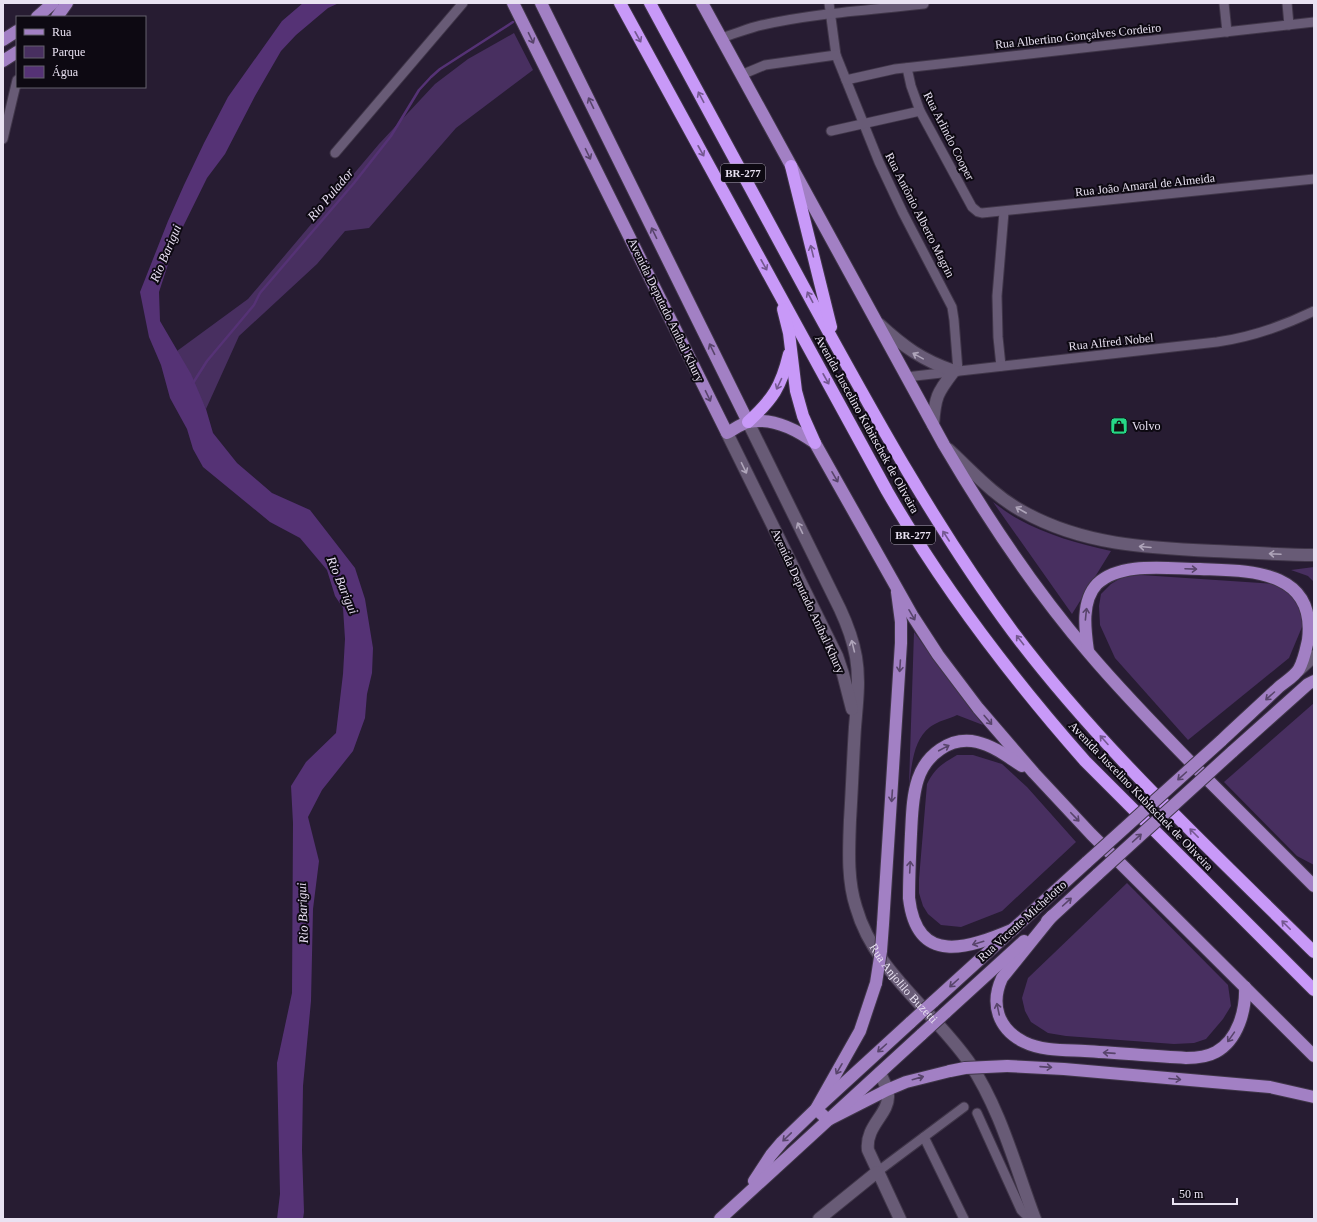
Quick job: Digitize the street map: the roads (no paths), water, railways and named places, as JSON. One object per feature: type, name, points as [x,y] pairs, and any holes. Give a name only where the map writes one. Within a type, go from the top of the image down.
[{"type":"highway","name":"Avenida Juscelino Kubitschek de Oliveira","points":[[620,3],[901,516],[947,586],[994,651],[1085,761],[1314,990]]},
{"type":"highway","name":"Avenida Juscelino Kubitschek de Oliveira","points":[[650,3],[835,344],[896,453],[938,522],[990,601],[1040,667],[1102,739],[1314,952]]},
{"type":"highway","points":[[791,166],[835,344]]},
{"type":"highway","points":[[779,292],[789,333],[796,391],[803,416],[815,444]]},
{"type":"highway","points":[[748,422],[764,407],[776,391],[784,373],[789,353],[789,333]]},
{"type":"main road","points":[[38,16],[53,3]]},
{"type":"main road","points":[[57,16],[67,3]]},
{"type":"main road","name":"Avenida Deputado Aníbal Khury","points":[[513,3],[837,656],[849,694],[855,726]]},
{"type":"main road","name":"Avenida Deputado Aníbal Khury","points":[[541,3],[847,624],[856,657],[858,674],[855,726]]},
{"type":"main road","points":[[702,3],[944,445],[967,484],[1007,544],[1052,607],[1140,710],[1314,886]]},
{"type":"main road","points":[[3,40],[16,32]]},
{"type":"main road","points":[[3,61],[16,53]]},
{"type":"main road","points":[[876,322],[912,352],[939,366],[956,371],[942,386],[937,396],[933,425]]},
{"type":"main road","points":[[727,433],[748,422],[763,421],[791,428],[804,435],[815,444],[920,628],[950,671],[983,714],[1034,773],[1091,834],[1314,1056]]},
{"type":"main road","points":[[944,445],[1009,503],[1043,522],[1064,530],[1092,538],[1140,547],[1314,555]]},
{"type":"main road","points":[[1089,652],[1085,624],[1088,600],[1097,585],[1105,578],[1135,568],[1248,571],[1268,574],[1290,582],[1305,596],[1312,613],[1310,633],[1299,670]]},
{"type":"main road","points":[[896,585],[901,622],[901,643],[881,951],[876,983],[860,1031],[816,1109],[828,1120],[906,1082],[950,1070],[1007,1066],[1064,1069],[1270,1088],[1287,1090],[1314,1097]]},
{"type":"main road","name":"Rua Vicente Michelotto","points":[[743,1197],[771,1155],[782,1142],[816,1109],[1314,656]]},
{"type":"main road","name":"Rua Vicente Michelotto","points":[[720,1219],[1232,752],[1312,681]]},
{"type":"main road","name":"Rua Anjolilo Buzetti","points":[[855,726],[849,856],[855,906],[860,920],[874,950],[885,965],[950,1038],[977,1075],[999,1119],[1034,1219]]},
{"type":"main road","points":[[1014,929],[976,943],[956,947],[945,947],[926,938],[912,917],[909,898],[914,796],[918,778],[930,759],[944,747],[954,743],[970,742],[986,745],[999,751],[1034,773]]},
{"type":"main road","points":[[1290,862],[1314,873]]},
{"type":"main road","points":[[1052,916],[1002,978],[997,988],[997,1010],[1001,1020],[1011,1033],[1025,1043],[1050,1048],[1197,1058],[1216,1052],[1224,1047],[1236,1031],[1243,1012],[1245,998],[1244,987]]},
{"type":"main road","points":[[1243,1012],[1254,1008],[1266,1008]]},
{"type":"main road","points":[[880,1073],[888,1096],[886,1105],[870,1133],[867,1144],[870,1157],[900,1219]]},
{"type":"main road","points":[[825,1217],[877,1172]]},
{"type":"street","points":[[335,152],[463,3]]},
{"type":"street","name":"Rua Antônio Alberto Magrin","points":[[829,3],[836,55],[863,124],[890,188],[950,301],[954,320],[956,371]]},
{"type":"street","points":[[1224,3],[1227,32]]},
{"type":"street","points":[[1287,3],[1289,25]]},
{"type":"street","points":[[721,38],[761,25],[830,14],[924,4]]},
{"type":"street","name":"Rua Albertino Gonçalves Cordeiro","points":[[846,80],[907,68],[1314,22]]},
{"type":"street","points":[[741,75],[765,65],[836,55]]},
{"type":"street","name":"Rua Arlindo Cooper","points":[[907,68],[911,86],[920,111],[972,206],[978,212]]},
{"type":"street","points":[[3,139],[16,84]]},
{"type":"street","points":[[831,131],[920,111]]},
{"type":"street","name":"Rua João Amaral de Almeida","points":[[978,212],[986,214],[1314,179]]},
{"type":"street","points":[[1001,366],[998,337],[997,296],[1004,212]]},
{"type":"street","name":"Rua Alfred Nobel","points":[[906,377],[1192,346],[1241,338],[1279,327],[1314,311]]},
{"type":"street","points":[[877,1172],[964,1108]]},
{"type":"street","points":[[977,1113],[1021,1210],[1034,1219]]},
{"type":"street","points":[[924,1137],[964,1219]]},
{"type":"water","name":"Rio Barigui","points":[[303,3],[339,3],[328,8],[296,35],[281,51],[255,96],[225,154],[207,178],[175,243],[159,292],[160,321],[191,374],[206,409],[213,433],[237,463],[272,493],[310,510],[355,568],[365,599],[373,648],[372,673],[367,694],[365,718],[353,751],[322,790],[308,817],[319,861],[313,909],[311,1001],[303,1086],[302,1150],[304,1212],[303,1219],[277,1219],[280,1194],[277,1063],[292,993],[293,823],[291,786],[306,762],[336,733],[343,674],[345,639],[343,608],[335,596],[327,570],[300,538],[270,522],[203,467],[193,449],[187,429],[170,398],[161,365],[149,337],[140,292],[184,185],[228,97],[282,21]]},
{"type":"waterway","name":"Rio Pulador","points":[[193,383],[207,361],[254,305],[260,293],[354,183],[391,136],[419,90],[440,69],[513,22]]},
{"type":"place","name":"Volvo","points":[[1119,426]]}]
